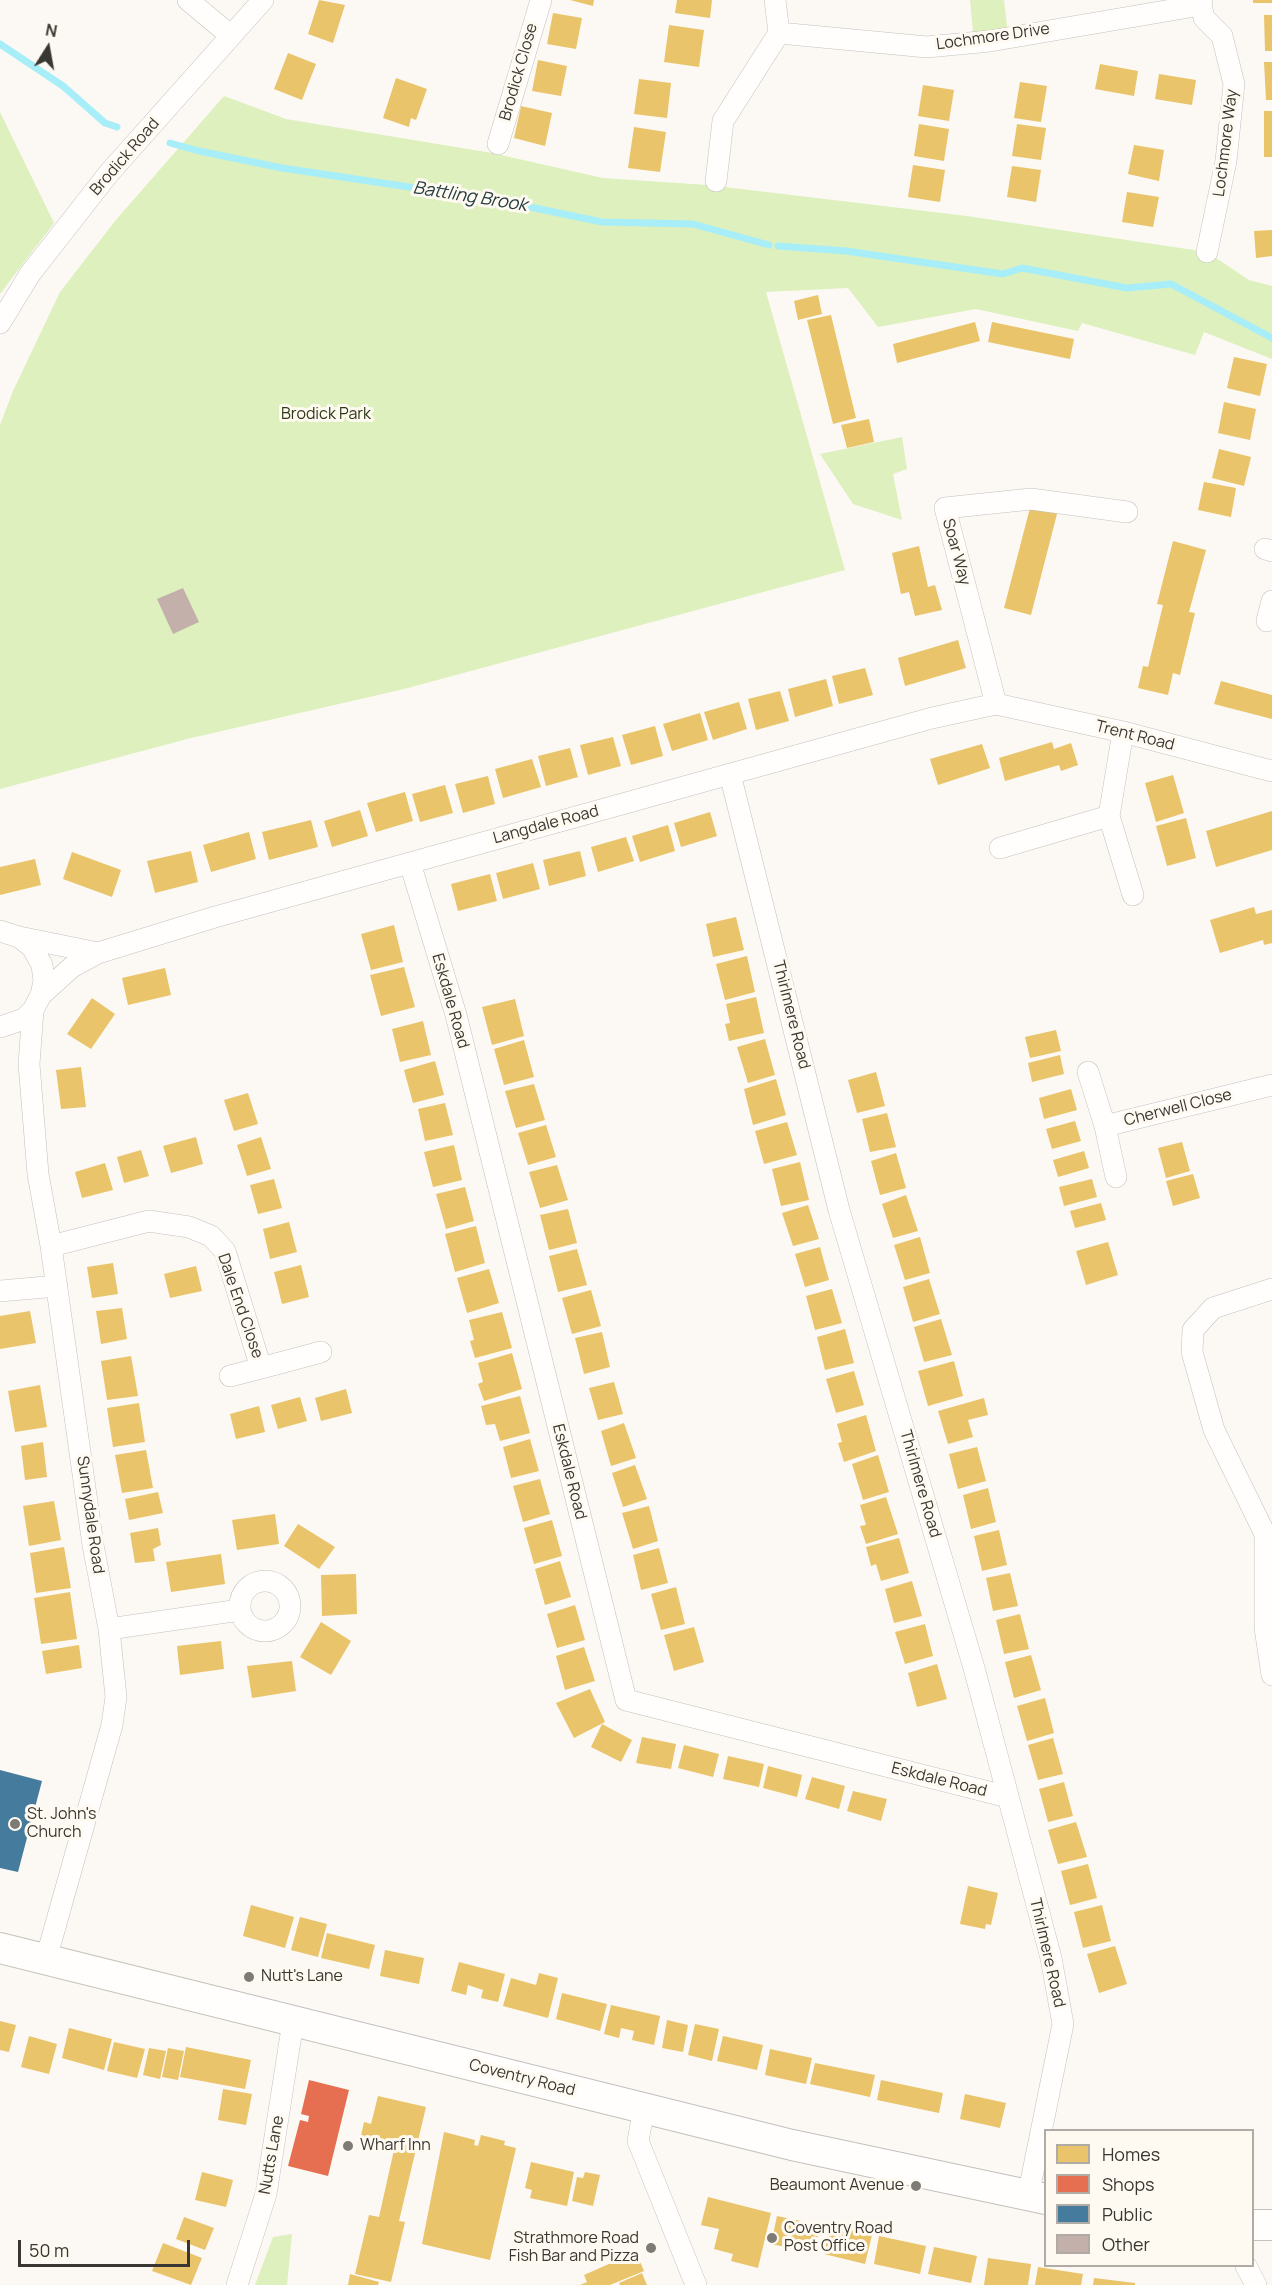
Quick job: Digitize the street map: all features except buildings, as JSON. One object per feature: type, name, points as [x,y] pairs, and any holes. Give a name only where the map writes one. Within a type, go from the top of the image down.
[{"type":"main road","name":"Coventry Road","points":[[0,1947],[792,2145],[1037,2198]]},
{"type":"main road","points":[[1254,2225],[1272,2225]]},
{"type":"street","points":[[188,0],[231,36]]},
{"type":"street","name":"Brodick Road","points":[[0,323],[30,274],[109,173],[263,0]]},
{"type":"street","name":"Brodick Close","points":[[498,144],[541,0]]},
{"type":"street","points":[[716,181],[723,121],[779,33],[775,0]]},
{"type":"street","name":"Lochmore Drive","points":[[779,33],[927,47],[990,41],[1202,2]]},
{"type":"street","name":"Lochmore Way","points":[[1202,2],[1204,18],[1222,36],[1234,84],[1226,160],[1207,252]]},
{"type":"street","name":"Soar Way","points":[[996,704],[945,508],[1031,499],[1127,512]]},
{"type":"street","name":"Trent Road","points":[[996,704],[1123,732],[1272,771]]},
{"type":"street","name":"Langdale Road","points":[[4,1027],[24,1019],[37,1002],[72,967],[98,953],[221,915],[932,718],[996,704]]},
{"type":"street","points":[[1123,732],[1108,816],[1133,896]]},
{"type":"street","name":"Thirlmere Road","points":[[730,774],[839,1210],[971,1657],[1051,1958],[1063,2024],[1047,2129]]},
{"type":"street","points":[[1000,848],[1108,816]]},
{"type":"street","name":"Eskdale Road","points":[[410,863],[456,1016],[626,1700],[1008,1797]]},
{"type":"street","name":"Langdale Road","points":[[9,934],[98,953]]},
{"type":"street","name":"Sunnydale Road","points":[[9,934],[32,948],[42,965],[44,981],[37,1002],[29,1064],[38,1174],[57,1286],[93,1545],[109,1629],[116,1697],[112,1725],[46,1959]]},
{"type":"street","name":"Sunnydale Road","points":[[4,1027],[29,1064]]},
{"type":"street","name":"Cherwell Close","points":[[1088,1072],[1105,1126],[1272,1085]]},
{"type":"street","points":[[1105,1126],[1116,1177]]},
{"type":"street","name":"Dale End Close","points":[[51,1246],[149,1221],[189,1227],[211,1236],[225,1251],[261,1368],[230,1376]]},
{"type":"street","points":[[0,1292],[57,1286]]},
{"type":"street","points":[[1272,1289],[1213,1308],[1193,1330],[1192,1352],[1214,1430],[1269,1533],[1265,1628],[1272,1675]]},
{"type":"street","points":[[261,1368],[321,1352]]},
{"type":"street","points":[[109,1629],[240,1610]]},
{"type":"street","name":"Nutts Lane","points":[[237,2285],[266,2194],[293,2022]]},
{"type":"street","points":[[644,2108],[638,2141],[696,2285]]},
{"type":"street","name":"Thirlmere Road","points":[[1037,2198],[1044,2151]]},
{"type":"street","points":[[1247,2267],[1256,2285]]},
{"type":"green space","points":[[970,0],[1004,0],[1008,34],[974,43]]},
{"type":"green space","name":"Brodick Park","points":[[224,96],[286,119],[492,153],[603,178],[708,185],[967,216],[1207,252],[1249,280],[1272,286],[1272,359],[1204,332],[1195,355],[1082,323],[1078,331],[976,309],[878,327],[848,288],[766,292],[845,570],[404,689],[187,739],[0,789],[0,425],[13,391],[60,292],[115,221]]},
{"type":"green space","points":[[0,112],[54,223],[0,294]]},
{"type":"green space","points":[[902,437],[907,469],[893,474],[902,520],[853,504],[820,454]]},
{"type":"green space","points":[[292,2234],[287,2285],[255,2285],[273,2237]]},
{"type":"waterway","name":"Battling Brook","points":[[0,44],[63,86],[105,123],[117,127]]},
{"type":"waterway","name":"Battling Brook","points":[[170,143],[282,168],[496,200],[602,222],[693,224],[769,245]]},
{"type":"waterway","name":"Battling Brook","points":[[778,246],[846,251],[1003,274],[1022,268],[1127,288],[1171,284],[1272,338]]},
{"type":"place","name":"St. John's Church","points":[[15,1824]]},
{"type":"place","name":"Nutt's Lane","points":[[249,1977]]},
{"type":"place","name":"Wharf Inn","points":[[348,2146]]},
{"type":"place","name":"Beaumont Avenue","points":[[916,2186]]},
{"type":"place","name":"Coventry Road Post Office","points":[[772,2238]]},
{"type":"place","name":"Strathmore Road Fish Bar and Pizza","points":[[651,2248]]}]
